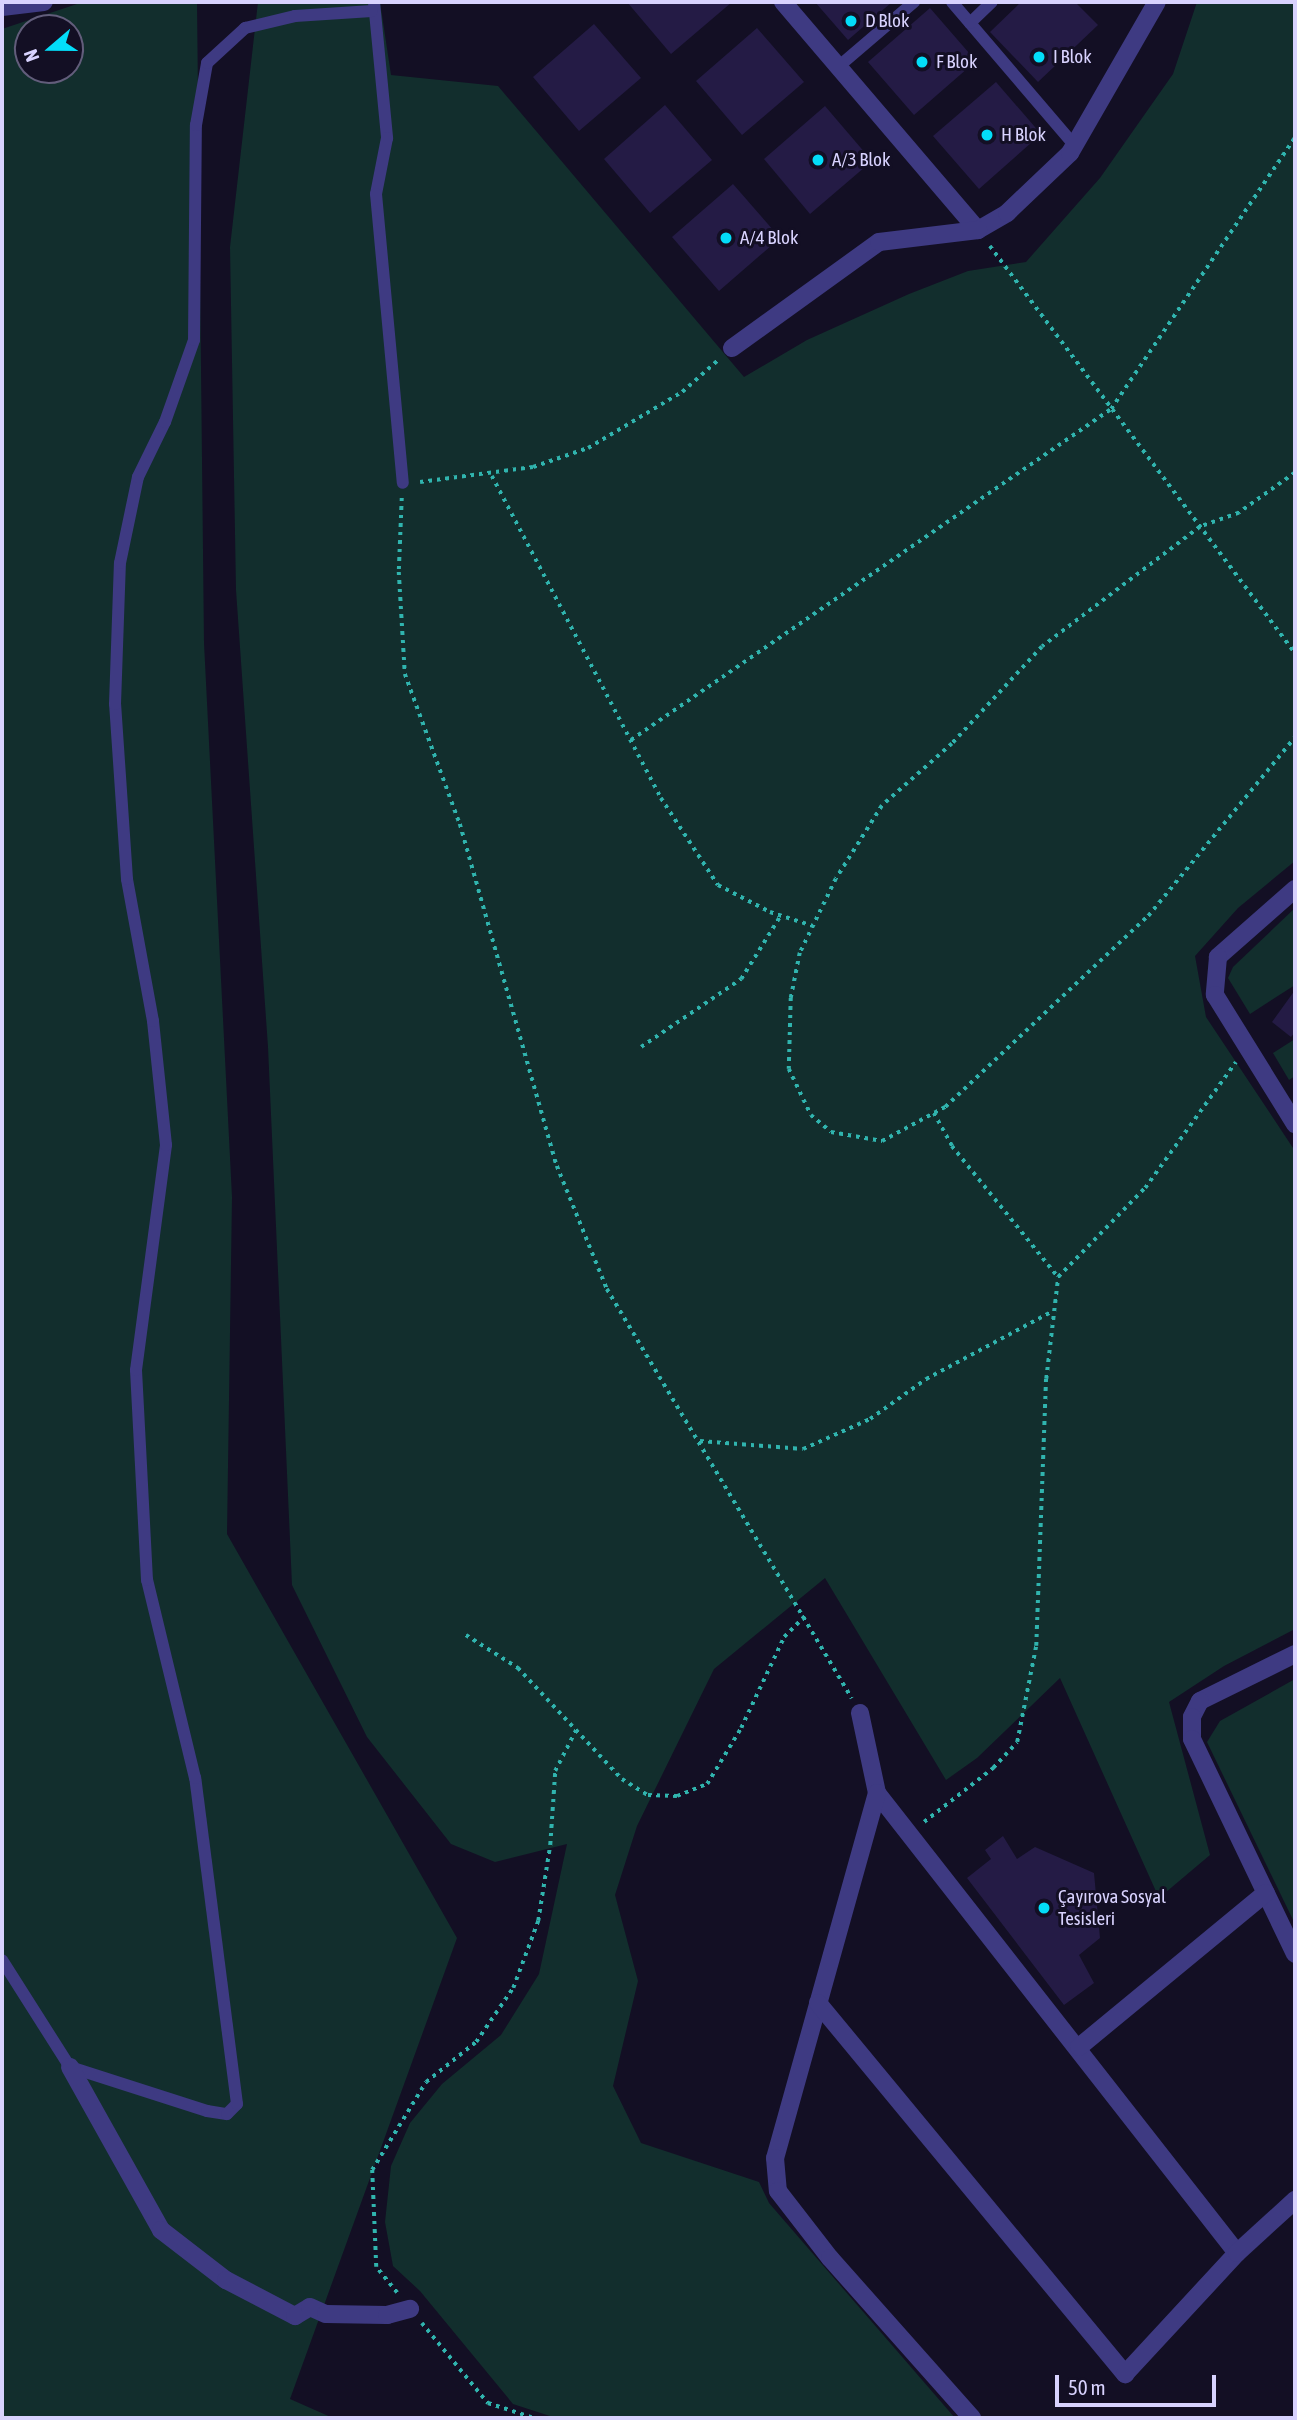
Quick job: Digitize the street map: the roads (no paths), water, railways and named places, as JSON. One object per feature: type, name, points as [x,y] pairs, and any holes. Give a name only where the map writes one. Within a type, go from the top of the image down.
[{"type":"street","points":[[2,8],[44,2]]},
{"type":"street","points":[[783,2],[978,230]]},
{"type":"street","points":[[732,348],[879,242],[978,230],[1007,213],[1074,145],[1157,2]]},
{"type":"street","points":[[1295,889],[1218,957],[1215,995],[1295,1124]]},
{"type":"street","points":[[1295,1654],[1200,1701],[1192,1717],[1192,1739],[1295,1954]]},
{"type":"street","points":[[860,1713],[877,1793],[1079,2047],[1237,2253]]},
{"type":"street","points":[[877,1793],[775,2158],[778,2191],[830,2258],[972,2418]]},
{"type":"street","points":[[1079,2047],[1266,1893]]},
{"type":"street","points":[[818,2003],[1125,2374],[1237,2253],[1295,2200]]},
{"type":"street","points":[[70,2067],[161,2230],[226,2280],[295,2316],[310,2306],[326,2314],[375,2315],[411,2309]]},
{"type":"lane","points":[[838,67],[914,2]]},
{"type":"lane","points":[[951,2],[1074,145]]},
{"type":"lane","points":[[970,23],[992,2]]},
{"type":"lane","points":[[2,1960],[70,2067],[207,2111],[227,2114],[237,2104],[195,1778],[147,1580],[136,1370],[166,1145],[153,1021],[127,879],[115,704],[120,564],[138,477],[165,422],[194,340],[196,125],[207,63],[245,28],[295,16],[373,7],[387,138],[376,194],[402,483]]},
{"type":"place","name":"D Blok","points":[[851,21]]},
{"type":"place","name":"I Blok","points":[[1039,57]]},
{"type":"place","name":"F Blok","points":[[922,62]]},
{"type":"place","name":"H Blok","points":[[987,135]]},
{"type":"place","name":"A/3 Blok","points":[[818,160]]},
{"type":"place","name":"A/4 Blok","points":[[726,238]]},
{"type":"place","name":"Çayırova Sosyal Tesisleri","points":[[1044,1908]]}]
